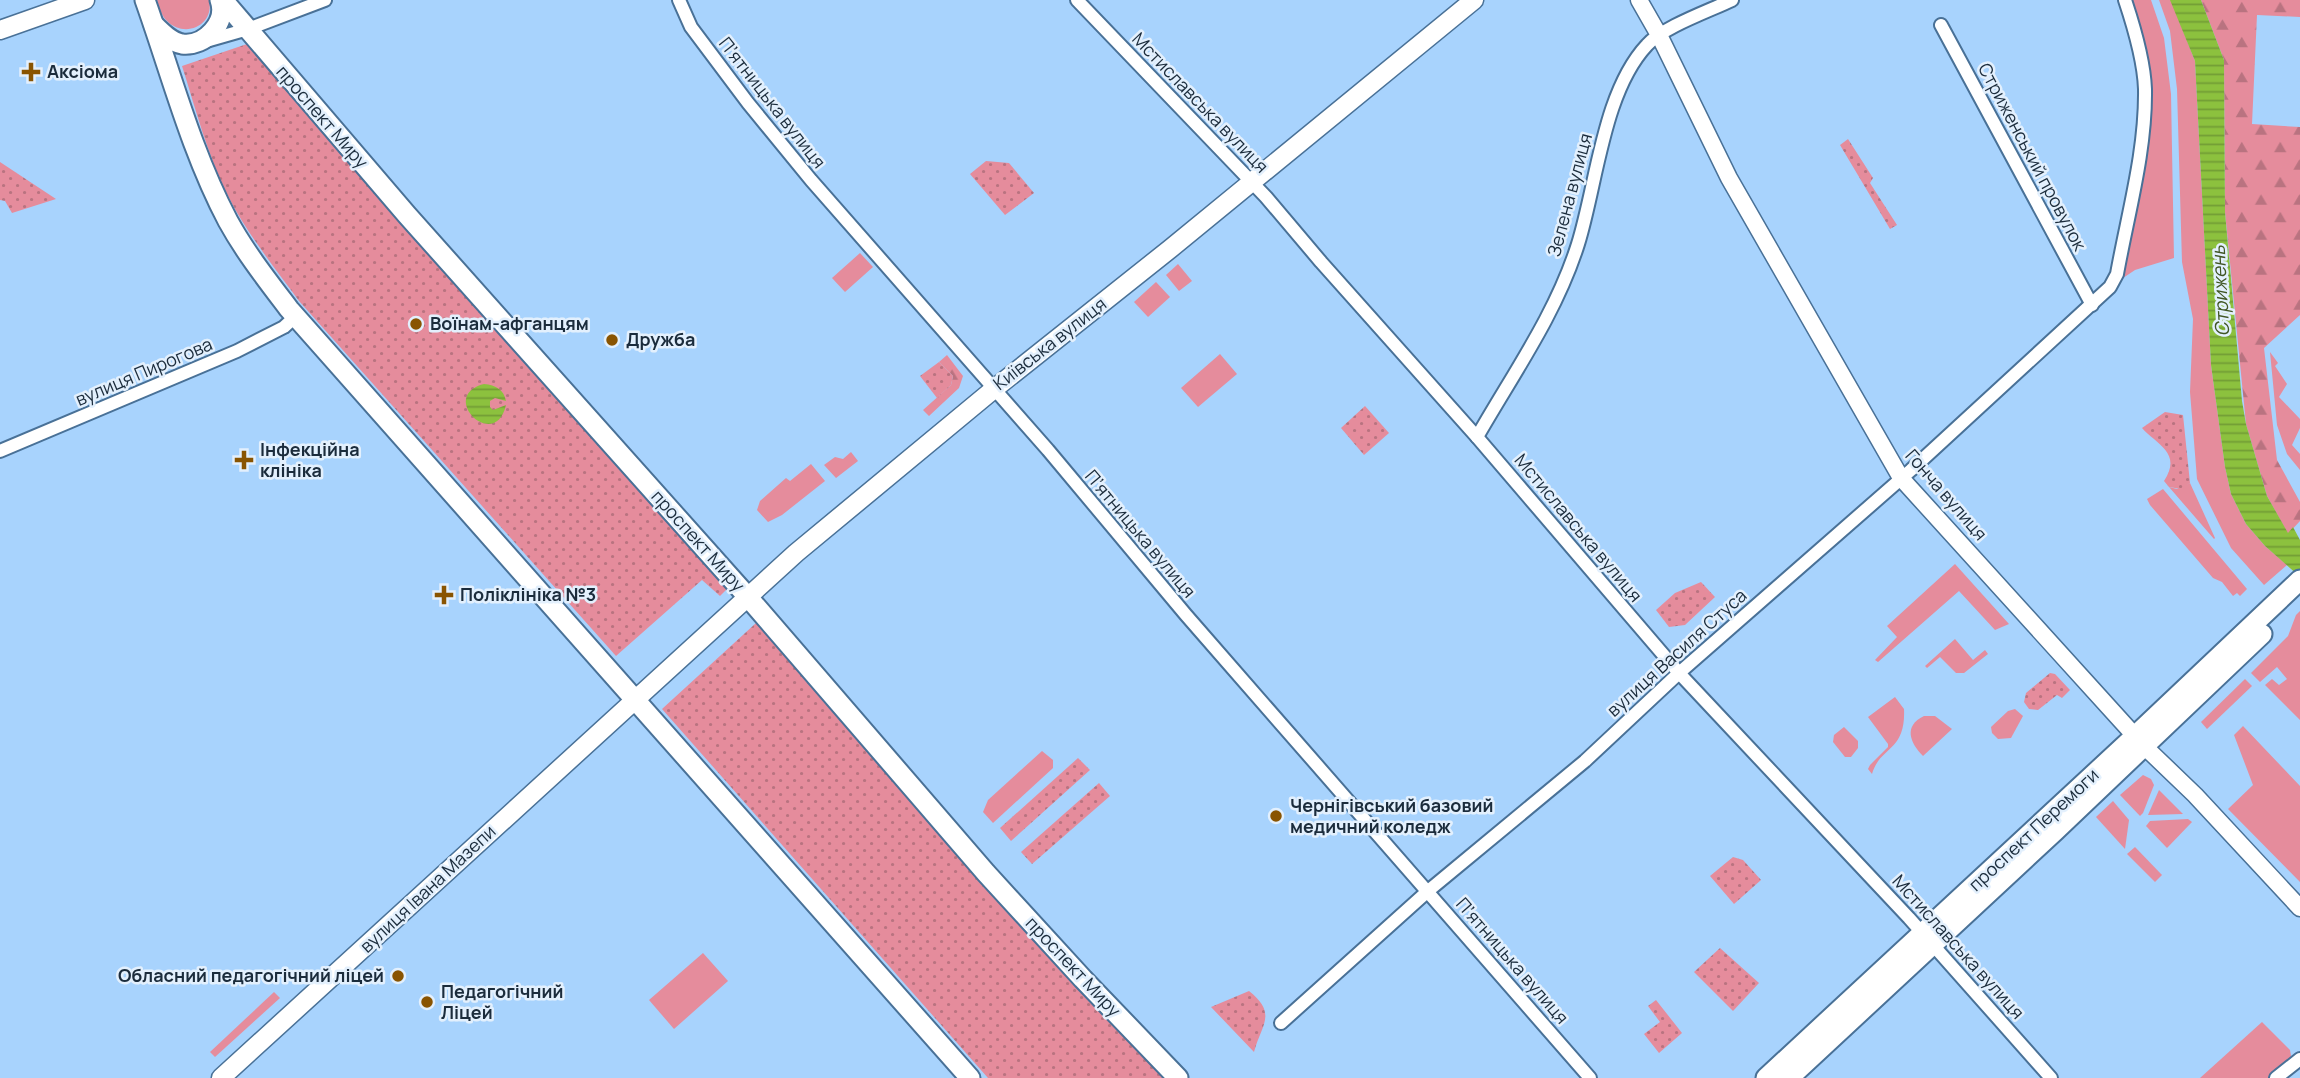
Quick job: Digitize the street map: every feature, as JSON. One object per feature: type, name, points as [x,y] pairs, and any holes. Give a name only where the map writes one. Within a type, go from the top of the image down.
[{"type":"main road","points":[[0,30],[85,0]]},
{"type":"main road","points":[[132,0],[149,13],[175,41],[182,44],[198,43],[212,32],[220,19],[223,7],[221,0]]},
{"type":"main road","name":"проспект Миру","points":[[221,0],[399,205],[747,596],[986,873],[1178,1078]]},
{"type":"main road","name":"Київська вулиця","points":[[635,699],[747,596],[994,389],[1474,0]]},
{"type":"main road","points":[[149,13],[200,158],[228,221],[261,272],[296,316],[970,1078]]},
{"type":"main road","name":"проспект Перемоги","points":[[1766,1078],[1927,939],[2140,741],[2292,598],[2300,580]]},
{"type":"main road","name":"вулиця Івана Мазепи","points":[[221,1078],[635,699]]},
{"type":"main road","name":"проспект Перемоги","points":[[1789,1078],[1927,939]]},
{"type":"street","points":[[198,43],[247,29],[325,0]]},
{"type":"street","name":"Пʼятницька вулиця","points":[[679,0],[691,27],[752,109],[811,180],[1048,450],[1185,615],[1590,1078]]},
{"type":"street","name":"Мстиславська вулиця","points":[[1077,0],[1251,182],[1477,437],[1679,673],[1927,939],[2052,1078]]},
{"type":"street","name":"Гонча вулиця","points":[[1639,0],[1729,178],[1901,478],[2140,741],[2195,795],[2300,908]]},
{"type":"street","name":"Зелена вулиця","points":[[1477,437],[1514,379],[1559,293],[1578,244],[1606,130],[1618,93],[1647,44],[1659,35],[1732,0]]},
{"type":"street","name":"вулиця Василя Стуса","points":[[1281,1023],[1428,891],[1585,761],[1679,673],[1901,478],[2110,288],[2117,274],[2143,133],[2145,86],[2125,0]]},
{"type":"street","name":"Стриженський провулок","points":[[1941,25],[2092,304]]},
{"type":"street","name":"вулиця Пирогова","points":[[0,451],[237,351],[284,327],[296,316]]},
{"type":"street","points":[[2276,1078],[2300,1059]]},
{"type":"green space","points":[[157,0],[209,0],[210,9],[208,16],[197,27],[182,29],[165,19]]},
{"type":"green space","points":[[2129,0],[2151,0],[2164,38],[2171,94],[2174,258],[2135,270],[2120,280],[2148,135]]},
{"type":"green space","points":[[2159,0],[2171,0],[2195,61],[2211,365],[2231,494],[2246,524],[2265,546],[2287,565],[2264,585],[2231,548],[2197,479],[2190,392],[2193,319],[2182,262],[2177,89],[2170,31]]},
{"type":"green space","points":[[2201,0],[2300,0],[2300,17],[2257,15],[2252,124],[2300,127],[2300,315],[2264,348],[2277,460],[2300,502],[2300,521],[2288,534],[2267,496],[2246,424],[2225,212],[2224,60]]},
{"type":"green space","points":[[247,44],[728,588],[720,596],[702,580],[616,656],[299,301],[253,238],[229,198],[209,150],[182,66]]},
{"type":"green space","points":[[1848,139],[1873,178],[1870,183],[1897,225],[1890,229],[1840,145]]},
{"type":"green space","points":[[986,161],[1009,163],[1034,193],[1005,215],[970,174]]},
{"type":"green space","points":[[0,162],[56,199],[12,213],[5,201],[0,200]]},
{"type":"green space","points":[[860,253],[873,267],[845,292],[832,278]]},
{"type":"green space","points":[[1178,264],[1192,281],[1179,291],[1166,275]]},
{"type":"green space","points":[[1156,282],[1170,297],[1148,317],[1134,302]]},
{"type":"green space","points":[[2270,352],[2278,363],[2275,366],[2287,384],[2279,397],[2300,419],[2300,428],[2292,445],[2300,454],[2300,470],[2287,454],[2277,425]]},
{"type":"green space","points":[[1220,354],[1237,374],[1198,407],[1181,388]]},
{"type":"green space","points":[[947,355],[963,376],[959,388],[929,416],[923,410],[951,385],[953,376],[939,362]]},
{"type":"green space","points":[[939,362],[953,376],[951,385],[937,398],[920,376]]},
{"type":"green space","points":[[1365,406],[1389,433],[1364,455],[1341,428]]},
{"type":"green space","points":[[2165,412],[2183,415],[2190,483],[2181,489],[2169,487],[2164,481],[2171,463],[2169,456],[2142,428]]},
{"type":"green space","points":[[851,452],[858,461],[836,478],[824,465],[835,457],[843,459]]},
{"type":"green space","points":[[811,464],[825,481],[782,515],[768,522],[757,510],[760,501],[786,478],[790,481]]},
{"type":"green space","points":[[2190,483],[2214,539],[2169,487],[2177,489]]},
{"type":"green space","points":[[2163,489],[2247,589],[2240,596],[2237,593],[2233,596],[2222,582],[2213,578],[2150,505],[2147,499]]},
{"type":"green space","points":[[1955,564],[2009,624],[1995,630],[1959,591],[1878,662],[1875,660],[1897,637],[1887,626]]},
{"type":"green space","points":[[1701,582],[1715,597],[1685,625],[1669,627],[1656,610],[1675,593]]},
{"type":"green space","points":[[2300,611],[2300,720],[2265,685],[2272,679],[2279,685],[2287,679],[2277,667],[2260,682],[2251,673],[2288,636]]},
{"type":"green space","points":[[756,623],[981,878],[1164,1078],[988,1078],[662,709]]},
{"type":"green space","points":[[1955,639],[1973,660],[1985,650],[1988,654],[1964,673],[1956,673],[1940,657],[1927,668],[1925,666]]},
{"type":"green space","points":[[2050,673],[2055,674],[2070,690],[2062,698],[2057,695],[2038,710],[2029,709],[2024,702],[2026,693]]},
{"type":"green space","points":[[2245,679],[2252,686],[2207,729],[2201,722]]},
{"type":"green space","points":[[1895,697],[1904,709],[1904,723],[1897,741],[1881,758],[1872,774],[1868,769],[1870,765],[1888,744],[1868,717]]},
{"type":"green space","points":[[2015,709],[2023,716],[2011,738],[1998,739],[1992,733],[1991,727],[2008,711]]},
{"type":"green space","points":[[1924,716],[1935,716],[1952,729],[1923,756],[1912,740],[1911,730],[1917,720]]},
{"type":"green space","points":[[2243,726],[2300,786],[2300,882],[2228,809],[2253,785],[2234,735]]},
{"type":"green space","points":[[1844,727],[1858,741],[1858,748],[1851,757],[1845,757],[1833,742],[1834,735]]},
{"type":"green space","points":[[1042,751],[1053,760],[1053,768],[993,823],[983,812],[988,800]]},
{"type":"green space","points":[[1078,758],[1090,770],[1011,841],[1000,828]]},
{"type":"green space","points":[[2143,775],[2151,779],[2154,785],[2140,816],[2120,795]]},
{"type":"green space","points":[[1099,783],[1110,796],[1032,864],[1021,852]]},
{"type":"green space","points":[[2159,790],[2183,814],[2148,815]]},
{"type":"green space","points":[[2113,801],[2129,820],[2125,849],[2096,817]]},
{"type":"green space","points":[[2188,819],[2192,822],[2167,848],[2146,826],[2150,821]]},
{"type":"green space","points":[[2135,847],[2162,875],[2155,882],[2127,854]]},
{"type":"green space","points":[[1733,857],[1743,860],[1761,880],[1734,904],[1710,876]]},
{"type":"green space","points":[[1720,948],[1759,983],[1733,1011],[1694,972]]},
{"type":"green space","points":[[703,953],[728,981],[674,1029],[649,1000]]},
{"type":"green space","points":[[1249,991],[1258,999],[1265,1013],[1254,1052],[1211,1007]]},
{"type":"green space","points":[[274,992],[280,998],[215,1057],[210,1052]]},
{"type":"green space","points":[[1656,1000],[1682,1033],[1659,1053],[1644,1034],[1660,1022],[1648,1006]]},
{"type":"green space","points":[[2262,1022],[2290,1050],[2291,1056],[2285,1065],[2269,1078],[2200,1078]]},
{"type":"water","name":"Стрижень","points":[[2170,0],[2201,0],[2224,60],[2225,212],[2242,401],[2267,496],[2288,533],[2293,527],[2300,540],[2300,577],[2265,546],[2246,524],[2231,494],[2211,365],[2195,61]]},
{"type":"water","points":[[484,384],[499,389],[506,401],[495,398],[490,401],[493,410],[506,405],[500,418],[491,424],[482,423],[467,409],[466,399],[471,390]]},
{"type":"place","name":"Аксіома","points":[[31,72]]},
{"type":"place","name":"Воїнам-афганцям","points":[[416,324]]},
{"type":"place","name":"Дружба","points":[[612,340]]},
{"type":"place","name":"Інфекційна клініка","points":[[244,460]]},
{"type":"place","name":"Поліклініка №3","points":[[444,595]]},
{"type":"place","name":"Чернігівський базовий медичний коледж","points":[[1276,816]]},
{"type":"place","name":"Обласний педагогічний ліцей","points":[[398,976]]},
{"type":"place","name":"Педагогічний Ліцей","points":[[427,1002]]}]
